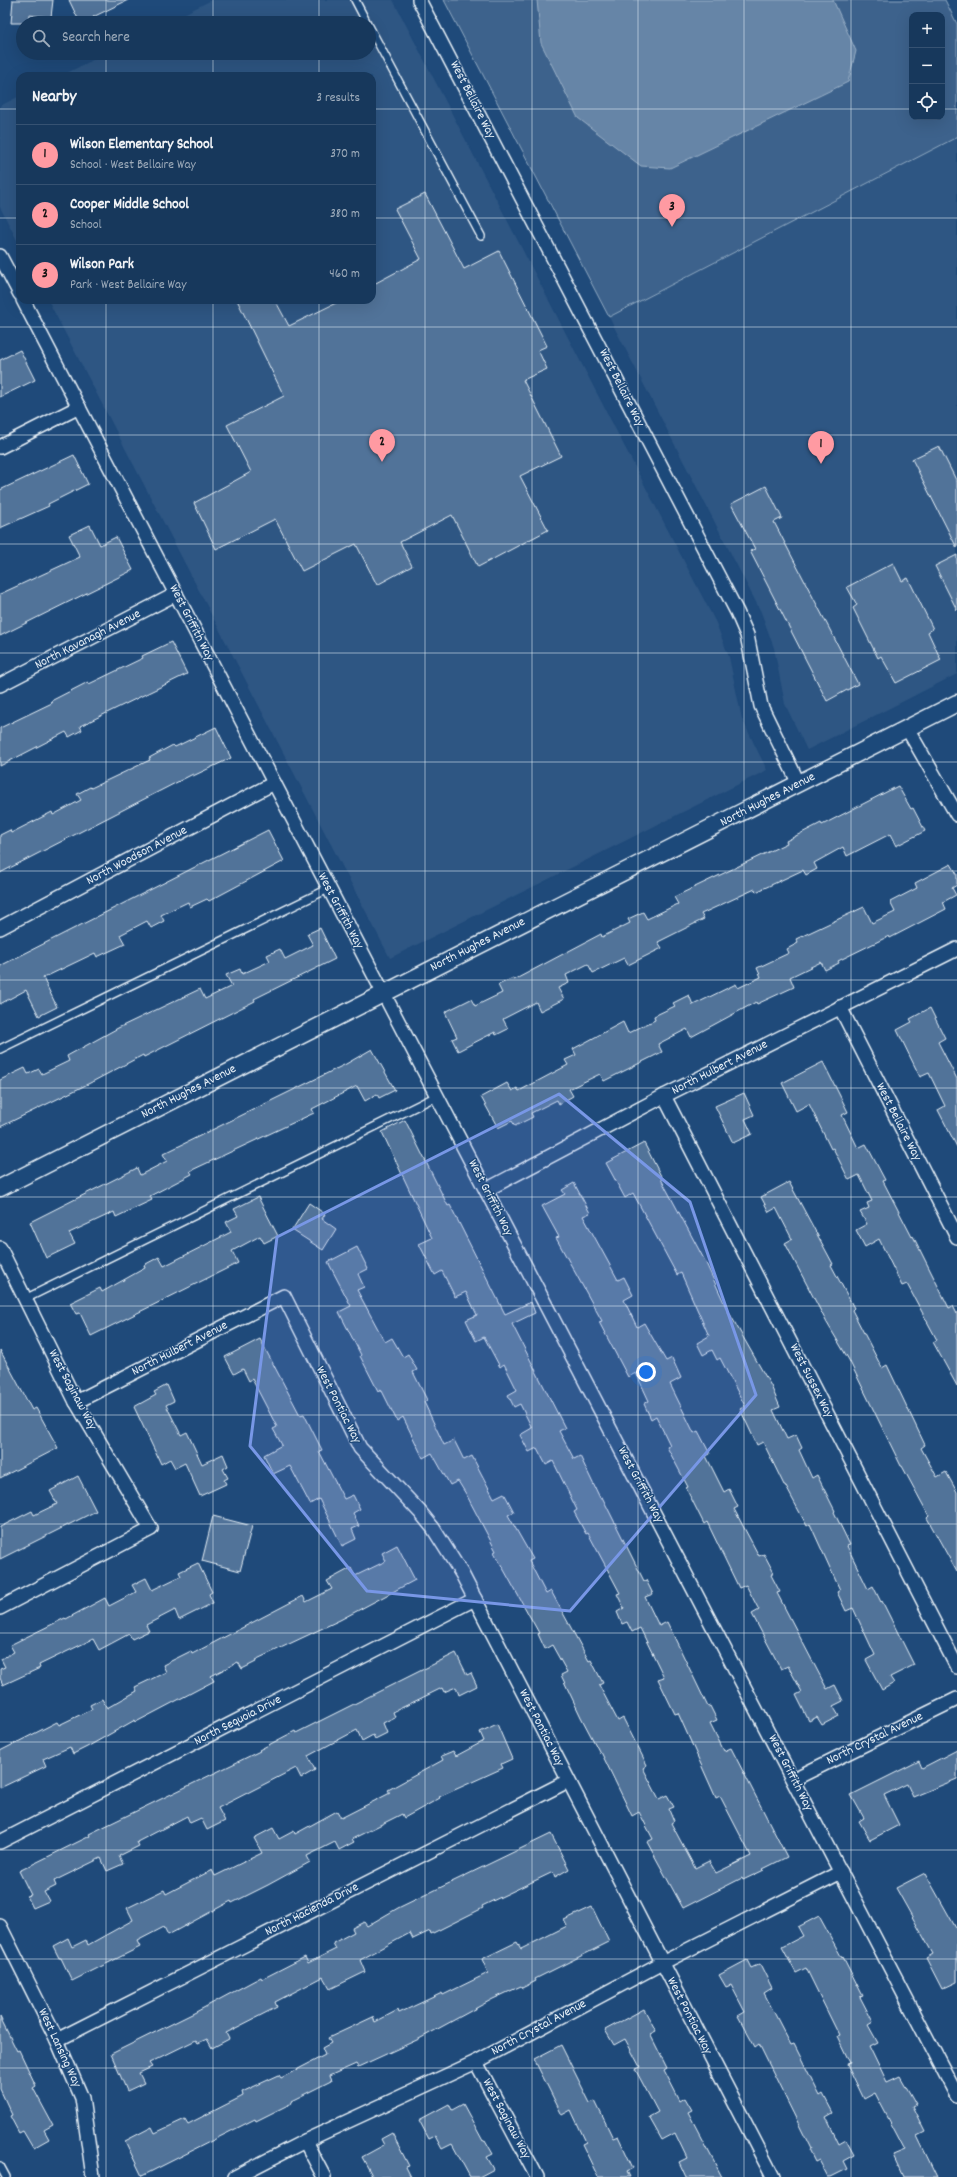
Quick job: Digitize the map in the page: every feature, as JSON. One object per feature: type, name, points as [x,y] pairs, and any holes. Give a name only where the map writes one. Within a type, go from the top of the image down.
[{"type":"street","name":"West Bellaire Way","points":[[419,0],[737,612],[747,635],[761,706],[799,784]]},
{"type":"street","points":[[0,256],[16,286]]},
{"type":"street","name":"West Griffith Way","points":[[25,304],[328,888],[794,1779],[957,2096]]},
{"type":"street","points":[[0,447],[79,407]]},
{"type":"street","name":"North Kavanagh Avenue","points":[[0,685],[176,594]]},
{"type":"street","name":"North Hughes Avenue","points":[[0,1188],[957,703]]},
{"type":"street","points":[[907,728],[957,815]]},
{"type":"street","name":"North Woodson Avenue","points":[[0,928],[274,783]]},
{"type":"street","name":"North Hulbert Avenue","points":[[486,1190],[664,1096],[957,949]]},
{"type":"street","name":"West Bellaire Way","points":[[840,1007],[957,1237]]},
{"type":"street","name":"West Sussex Way","points":[[664,1096],[957,1666]]},
{"type":"street","name":"West Saginaw Way","points":[[0,1248],[76,1402],[151,1529],[0,1608]]},
{"type":"street","name":"North Hulbert Avenue","points":[[76,1402],[284,1296]]},
{"type":"street","name":"West Pontiac Way","points":[[284,1296],[360,1448],[433,1528],[475,1599],[773,2177]]},
{"type":"street","name":"North Sequoia Drive","points":[[0,1842],[475,1599]]},
{"type":"street","name":"North Crystal Avenue","points":[[794,1779],[957,1699]]},
{"type":"street","name":"North Hacienda Drive","points":[[57,2040],[568,1781]]},
{"type":"street","name":"North Crystal Avenue","points":[[235,2177],[306,2141],[476,2062],[662,1963],[841,1872]]},
{"type":"street","name":"West Lansing Way","points":[[0,1926],[57,2040],[82,2098],[93,2177]]},
{"type":"street","name":"West Saginaw Way","points":[[476,2062],[537,2177]]},
{"type":"street","points":[[306,2141],[324,2177]]},
{"type":"lane","points":[[355,0],[363,16]]},
{"type":"lane","points":[[376,39],[481,236]]},
{"type":"lane","points":[[0,1049],[328,888]]},
{"type":"lane","points":[[25,1299],[437,1096]]},
{"type":"lane","points":[[0,2166],[6,2177]]},
{"type":"highlighted area","points":[[559,1094],[690,1202],[756,1395],[570,1611],[367,1591],[250,1446],[277,1237]]},
{"type":"shaded area","points":[[212,0],[393,0],[716,623],[729,657],[742,719],[767,770],[390,958],[50,304],[376,304],[376,72],[69,72],[93,60],[376,60],[376,16],[180,16]]},
{"type":"shaded area","points":[[444,0],[945,0],[957,24],[957,137],[609,317]]},
{"type":"shaded area","points":[[537,0],[833,0],[856,51],[848,82],[670,168],[641,166],[578,118],[541,43]]},
{"type":"shaded area","points":[[16,98],[16,238],[0,207],[0,106]]},
{"type":"shaded area","points":[[957,137],[957,674],[807,750],[785,704],[774,648],[761,612],[609,317]]},
{"type":"building","points":[[13,0],[53,0],[51,16],[16,16],[16,23],[11,23]]},
{"type":"building","points":[[69,0],[128,0],[95,16],[77,16]]},
{"type":"building","points":[[425,194],[464,269],[499,251],[547,346],[538,350],[547,369],[523,380],[561,456],[520,476],[548,530],[478,567],[452,515],[400,542],[412,566],[377,585],[356,544],[302,571],[275,519],[216,549],[194,503],[251,472],[227,425],[284,396],[239,304],[277,304],[289,326],[334,304],[376,304],[376,283],[421,259],[395,209]]},
{"type":"building","points":[[20,350],[35,380],[0,397],[0,360]]},
{"type":"building","points":[[939,446],[957,482],[957,548],[912,459]]},
{"type":"building","points":[[74,455],[88,484],[48,504],[49,506],[0,528],[0,490]]},
{"type":"building","points":[[766,486],[782,518],[774,522],[858,684],[827,701],[750,551],[755,549],[731,504]]},
{"type":"building","points":[[90,525],[100,545],[116,537],[133,570],[0,636],[0,594],[80,557],[69,535]]},
{"type":"building","points":[[957,555],[957,610],[935,566]]},
{"type":"building","points":[[893,563],[902,581],[908,578],[933,629],[928,632],[941,660],[896,683],[881,656],[878,658],[853,608],[857,605],[847,587]]},
{"type":"building","points":[[171,642],[187,674],[80,726],[82,730],[69,737],[66,732],[0,766],[0,728],[52,703],[51,701],[88,682],[89,684],[143,658],[142,656]]},
{"type":"building","points":[[216,727],[231,758],[193,776],[193,774],[0,873],[0,835],[10,830],[11,833],[52,812],[53,815],[81,800],[77,794],[150,760],[149,758],[173,745],[175,747]]},
{"type":"building","points":[[898,786],[911,809],[913,808],[925,831],[896,846],[890,834],[847,856],[843,847],[814,863],[817,869],[806,875],[803,870],[756,892],[755,889],[701,914],[704,919],[658,942],[662,948],[628,965],[624,958],[593,973],[588,964],[566,975],[569,983],[558,988],[564,999],[540,1011],[536,1002],[503,1019],[508,1029],[496,1035],[495,1032],[458,1051],[452,1039],[457,1037],[445,1012],[471,999],[475,1006],[502,993],[498,985],[513,978],[514,980],[601,934],[602,937],[630,923],[628,919],[643,912],[647,919],[678,904],[674,897],[787,843],[786,841],[821,823],[822,825]]},
{"type":"building","points":[[268,830],[284,861],[209,901],[207,899],[190,907],[188,902],[161,915],[164,921],[151,928],[147,921],[120,935],[125,944],[97,957],[95,953],[43,978],[57,1007],[39,1016],[26,990],[0,1004],[0,966]]},
{"type":"building","points":[[951,864],[957,874],[957,885],[952,888],[956,895],[943,902],[946,909],[890,938],[889,936],[838,961],[839,963],[825,970],[821,962],[790,977],[794,987],[757,1004],[756,1002],[691,1037],[687,1029],[658,1044],[662,1052],[604,1081],[600,1074],[569,1089],[573,1096],[559,1104],[557,1100],[531,1113],[533,1117],[515,1126],[512,1121],[498,1128],[481,1097],[507,1083],[512,1091],[517,1088],[519,1091],[568,1065],[565,1060],[576,1055],[573,1049],[623,1022],[628,1033],[655,1020],[654,1016],[675,1006],[673,1003],[689,995],[693,1005],[736,984],[738,988],[761,977],[757,968],[789,953],[787,949],[798,943],[796,939],[864,907],[872,923],[895,912],[890,902],[917,888],[915,883]]},
{"type":"building","points":[[320,928],[335,959],[254,999],[255,1001],[144,1057],[143,1055],[0,1127],[0,1080],[25,1068],[28,1074],[39,1069],[42,1074],[69,1061],[67,1056],[118,1028],[200,989],[205,999],[232,986],[226,975],[240,969],[242,974],[270,961],[267,955],[280,949],[285,959],[313,945],[307,934]]},
{"type":"building","points":[[930,1008],[945,1038],[938,1042],[957,1079],[957,1147],[938,1110],[945,1106],[929,1073],[920,1077],[897,1030],[912,1022],[910,1019]]},
{"type":"building","points":[[372,1049],[395,1090],[379,1098],[377,1094],[365,1101],[357,1086],[312,1109],[314,1113],[190,1171],[192,1174],[150,1196],[152,1200],[116,1217],[114,1212],[69,1233],[75,1244],[46,1258],[30,1222],[137,1168],[140,1175],[167,1161],[163,1154],[346,1064]]},
{"type":"building","points":[[823,1062],[848,1112],[842,1115],[858,1148],[866,1144],[885,1180],[883,1181],[912,1237],[913,1236],[949,1308],[953,1306],[957,1314],[957,1386],[933,1342],[937,1340],[907,1284],[902,1286],[879,1239],[865,1247],[856,1230],[867,1224],[860,1212],[869,1208],[867,1203],[872,1201],[859,1175],[849,1180],[833,1148],[831,1149],[809,1104],[796,1111],[782,1083]]},
{"type":"building","points":[[744,1093],[754,1115],[745,1119],[752,1134],[733,1143],[715,1106]]},
{"type":"building","points":[[405,1120],[505,1314],[531,1302],[535,1313],[512,1324],[565,1428],[559,1431],[574,1459],[580,1456],[600,1498],[602,1497],[644,1581],[646,1580],[653,1594],[645,1597],[659,1626],[667,1622],[708,1707],[710,1706],[717,1720],[710,1723],[724,1751],[731,1748],[787,1857],[763,1869],[764,1870],[743,1880],[742,1878],[683,1908],[647,1842],[653,1839],[639,1812],[632,1816],[601,1752],[600,1753],[581,1717],[561,1675],[567,1672],[552,1645],[545,1649],[538,1634],[539,1633],[494,1552],[496,1551],[466,1494],[458,1481],[450,1485],[432,1453],[423,1458],[403,1417],[397,1421],[381,1389],[378,1391],[339,1312],[351,1306],[328,1262],[357,1247],[368,1269],[358,1274],[364,1287],[357,1290],[385,1342],[392,1338],[403,1357],[408,1354],[417,1370],[413,1372],[427,1400],[424,1402],[444,1445],[454,1440],[464,1460],[472,1456],[494,1498],[504,1493],[514,1512],[508,1515],[533,1559],[529,1561],[546,1594],[551,1591],[589,1661],[591,1660],[603,1683],[599,1685],[618,1721],[623,1718],[647,1765],[643,1768],[659,1799],[667,1795],[674,1807],[669,1809],[674,1821],[671,1823],[695,1868],[709,1861],[716,1873],[751,1856],[720,1796],[716,1798],[678,1713],[675,1714],[658,1679],[664,1677],[640,1628],[632,1632],[627,1622],[622,1624],[617,1612],[624,1608],[617,1594],[620,1593],[588,1533],[586,1534],[574,1512],[577,1510],[553,1461],[546,1465],[537,1448],[529,1452],[520,1435],[532,1428],[520,1404],[514,1407],[508,1395],[517,1390],[504,1364],[500,1367],[484,1337],[476,1341],[466,1320],[477,1315],[466,1292],[455,1297],[442,1271],[435,1275],[419,1244],[432,1238],[382,1132]]},
{"type":"building","points":[[644,1143],[662,1178],[661,1179],[705,1261],[727,1309],[771,1386],[780,1407],[773,1410],[787,1439],[796,1435],[802,1448],[799,1450],[812,1478],[817,1475],[835,1511],[834,1512],[850,1545],[847,1546],[868,1589],[873,1586],[914,1665],[890,1677],[894,1683],[882,1690],[866,1660],[875,1655],[853,1608],[846,1611],[837,1592],[840,1590],[810,1524],[807,1526],[784,1485],[763,1442],[757,1445],[740,1409],[745,1406],[720,1358],[717,1360],[712,1350],[703,1355],[697,1343],[709,1336],[681,1273],[677,1275],[633,1193],[625,1198],[606,1163]]},
{"type":"building","points":[[789,1182],[833,1264],[831,1265],[854,1308],[852,1310],[882,1368],[887,1365],[925,1445],[921,1448],[937,1477],[946,1472],[957,1492],[957,1572],[927,1518],[929,1516],[901,1466],[849,1360],[827,1323],[785,1243],[792,1239],[776,1208],[769,1212],[761,1197]]},
{"type":"building","points":[[574,1183],[590,1213],[583,1216],[618,1280],[624,1277],[633,1295],[624,1300],[637,1327],[644,1323],[666,1361],[672,1358],[681,1378],[670,1384],[694,1433],[698,1431],[710,1454],[706,1456],[724,1492],[729,1489],[738,1507],[734,1509],[759,1556],[764,1554],[774,1573],[771,1575],[780,1592],[777,1593],[827,1689],[835,1685],[843,1701],[833,1706],[839,1716],[822,1725],[817,1717],[809,1721],[796,1695],[802,1692],[788,1666],[781,1669],[752,1614],[759,1610],[746,1585],[739,1588],[707,1522],[704,1524],[686,1488],[688,1487],[667,1447],[670,1445],[656,1416],[651,1419],[644,1404],[649,1401],[636,1373],[628,1377],[599,1322],[602,1321],[556,1238],[559,1237],[542,1206],[565,1194],[562,1190]]},
{"type":"building","points":[[258,1197],[278,1236],[264,1243],[260,1236],[232,1251],[238,1263],[91,1336],[80,1313],[76,1314],[70,1303],[100,1288],[102,1292],[145,1268],[144,1265],[159,1257],[164,1266],[231,1232],[226,1222],[238,1216],[234,1209]]},
{"type":"building","points":[[309,1203],[325,1214],[322,1219],[336,1229],[323,1250],[292,1230]]},
{"type":"building","points":[[260,1339],[300,1415],[304,1414],[322,1450],[319,1451],[344,1499],[353,1495],[360,1509],[353,1513],[359,1526],[352,1529],[356,1539],[342,1546],[319,1499],[310,1504],[290,1466],[273,1474],[264,1455],[282,1445],[273,1429],[277,1427],[252,1379],[249,1381],[243,1369],[234,1374],[225,1357]]},
{"type":"building","points":[[0,1350],[32,1410],[36,1408],[58,1448],[0,1478]]},
{"type":"building","points":[[167,1385],[174,1401],[166,1405],[181,1435],[187,1432],[202,1464],[223,1454],[228,1466],[223,1469],[228,1478],[224,1480],[226,1484],[200,1496],[185,1463],[175,1468],[170,1459],[161,1464],[134,1407],[156,1395],[154,1392]]},
{"type":"building","points":[[78,1476],[96,1511],[0,1559],[0,1527],[32,1511],[34,1515],[57,1504],[50,1491]]},
{"type":"building","points":[[213,1516],[252,1526],[240,1571],[202,1561]]},
{"type":"building","points":[[397,1545],[415,1580],[340,1620],[255,1660],[256,1662],[242,1669],[238,1662],[211,1676],[214,1681],[136,1722],[135,1720],[73,1754],[70,1747],[43,1759],[46,1766],[0,1788],[0,1751],[57,1722],[59,1725],[92,1709],[90,1705],[102,1699],[107,1708],[137,1691],[135,1687],[166,1672],[163,1665],[191,1651],[192,1654],[303,1596],[306,1602],[332,1589],[327,1581],[351,1568],[355,1576],[386,1561],[382,1553]]},
{"type":"building","points":[[198,1563],[212,1592],[209,1594],[213,1603],[179,1620],[175,1610],[146,1625],[149,1631],[132,1639],[129,1634],[99,1650],[93,1639],[39,1665],[40,1668],[3,1685],[0,1678],[0,1669],[5,1667],[1,1659],[14,1652],[10,1645],[65,1618],[66,1619],[105,1598],[109,1606],[136,1592],[132,1585],[146,1578],[152,1590],[181,1576],[179,1572]]},
{"type":"building","points":[[456,1653],[467,1675],[471,1673],[477,1686],[459,1695],[456,1687],[444,1692],[442,1688],[393,1712],[395,1717],[383,1723],[387,1733],[375,1739],[373,1735],[362,1741],[357,1730],[308,1756],[315,1770],[301,1778],[296,1768],[218,1808],[225,1821],[207,1830],[201,1818],[190,1823],[187,1816],[137,1842],[139,1846],[119,1856],[123,1864],[107,1871],[101,1858],[54,1881],[56,1886],[44,1892],[49,1901],[33,1908],[27,1896],[31,1895],[19,1871],[90,1836],[89,1834],[260,1751],[259,1750],[295,1731],[296,1733]]},
{"type":"building","points":[[497,1724],[512,1759],[501,1764],[503,1768],[439,1797],[440,1798],[404,1818],[402,1814],[352,1839],[354,1842],[339,1850],[335,1842],[307,1856],[310,1862],[268,1885],[232,1903],[231,1901],[168,1935],[164,1927],[137,1941],[140,1947],[72,1981],[61,1958],[59,1958],[53,1946],[68,1938],[72,1947],[86,1940],[88,1945],[133,1920],[127,1908],[164,1890],[166,1894],[212,1870],[215,1876],[262,1853],[254,1838],[273,1828],[279,1839],[294,1831],[295,1834],[337,1811],[341,1818],[390,1793],[388,1790],[443,1760],[441,1756],[453,1751],[456,1756],[484,1741],[480,1732]]},
{"type":"building","points":[[957,1750],[957,1779],[913,1797],[907,1784],[884,1795],[899,1825],[870,1840],[859,1821],[864,1818],[851,1795],[919,1761],[922,1768]]},
{"type":"building","points":[[551,1834],[569,1869],[555,1877],[553,1872],[482,1906],[483,1908],[431,1934],[430,1931],[413,1939],[410,1933],[360,1960],[365,1972],[330,1989],[323,1977],[275,2002],[277,2007],[226,2033],[229,2039],[212,2048],[207,2039],[198,2043],[196,2040],[149,2063],[152,2067],[139,2073],[144,2083],[127,2091],[111,2054],[194,2013],[261,1977],[262,1979],[305,1957],[308,1963],[336,1949],[333,1943],[354,1932],[352,1928],[364,1922],[367,1926],[398,1908]]},
{"type":"building","points":[[925,1873],[957,1930],[957,1982],[942,1989],[926,1958],[933,1954],[896,1888]]},
{"type":"building","points":[[592,1907],[609,1942],[535,1979],[536,1981],[522,1988],[521,1986],[493,1999],[419,2039],[358,2067],[356,2064],[329,2076],[331,2081],[291,2101],[292,2103],[256,2121],[255,2119],[142,2176],[125,2141],[152,2127],[155,2133],[185,2119],[188,2124],[243,2096],[242,2092],[279,2075],[281,2078],[325,2055],[322,2048],[331,2043],[328,2038],[373,2017],[375,2022],[398,2010],[399,2013],[442,1993],[443,1995],[488,1973],[482,1959],[517,1942],[521,1949],[567,1926],[564,1920]]},
{"type":"building","points":[[819,1916],[842,1958],[843,1957],[863,1996],[860,1997],[873,2022],[868,2025],[878,2043],[870,2047],[887,2082],[900,2076],[916,2104],[912,2106],[925,2132],[917,2136],[937,2177],[903,2177],[893,2155],[905,2150],[875,2093],[864,2099],[847,2064],[850,2063],[837,2036],[839,2035],[806,1968],[796,1973],[782,1947],[803,1936],[798,1927]]},
{"type":"building","points":[[747,1960],[751,1968],[760,1964],[772,1988],[764,1993],[791,2045],[794,2044],[820,2096],[823,2094],[833,2113],[826,2117],[839,2144],[846,2140],[854,2155],[843,2161],[847,2169],[831,2177],[828,2177],[819,2160],[815,2162],[809,2150],[811,2149],[759,2044],[755,2047],[738,2016],[745,2012],[731,1985],[726,1987],[719,1975]]},
{"type":"building","points":[[644,2009],[656,2031],[650,2034],[667,2068],[664,2070],[680,2101],[685,2098],[692,2110],[688,2112],[722,2177],[686,2177],[679,2162],[687,2158],[675,2133],[662,2140],[649,2117],[658,2112],[635,2069],[640,2067],[625,2039],[614,2045],[605,2030]]},
{"type":"building","points":[[0,2017],[17,2051],[19,2050],[36,2086],[33,2088],[53,2125],[44,2130],[49,2139],[33,2148],[23,2131],[19,2133],[10,2116],[12,2115],[0,2089]]},
{"type":"building","points":[[561,2045],[590,2103],[595,2101],[613,2138],[618,2136],[633,2168],[627,2171],[630,2177],[598,2177],[582,2144],[586,2142],[571,2110],[562,2115],[534,2059]]},
{"type":"building","points":[[449,2104],[452,2110],[463,2104],[483,2141],[485,2140],[493,2154],[487,2157],[494,2169],[479,2177],[470,2177],[452,2144],[442,2149],[435,2136],[429,2139],[419,2120]]},
{"type":"building","points":[[392,2133],[409,2166],[406,2167],[411,2177],[373,2177],[362,2157],[384,2145],[381,2139]]},
{"type":"place","name":"Wilson Park","points":[[672,227]]},
{"type":"place","name":"Cooper Middle School","points":[[382,462]]},
{"type":"place","name":"Wilson Elementary School","points":[[821,464]]}]
